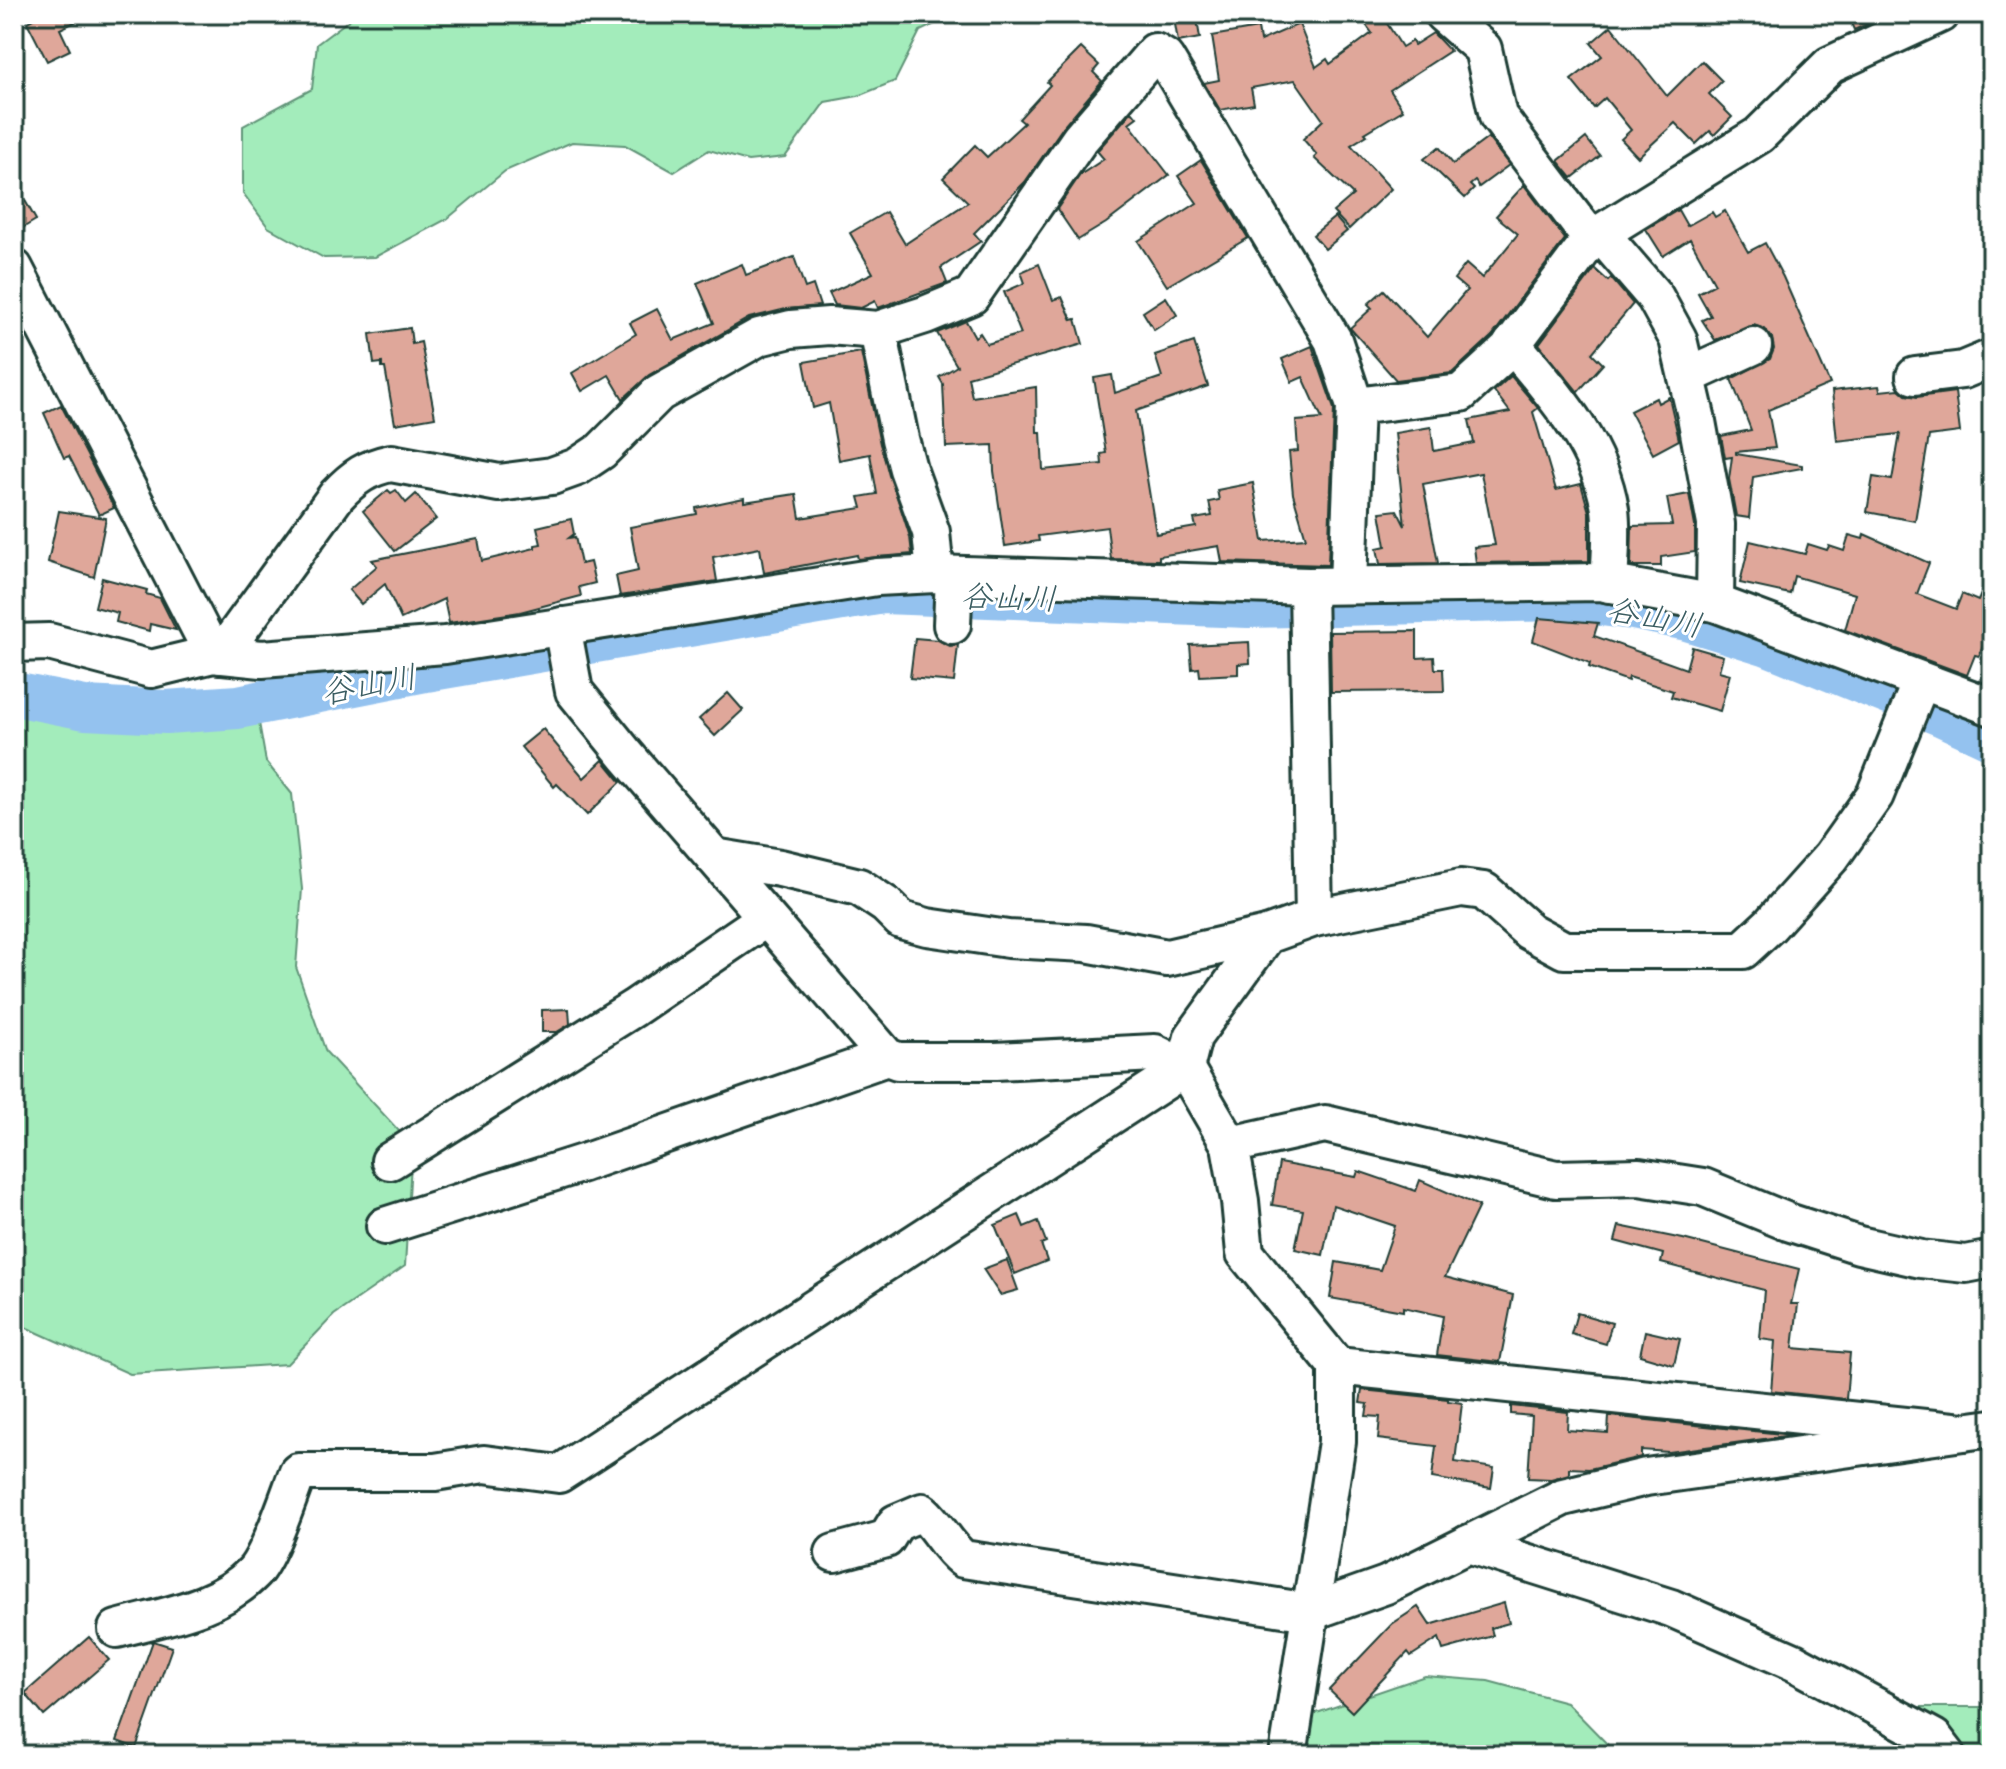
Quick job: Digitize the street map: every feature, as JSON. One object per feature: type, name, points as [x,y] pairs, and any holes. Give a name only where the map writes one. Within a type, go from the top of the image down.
[{"type":"street","points":[[1443,14],[1483,49],[1498,116],[1596,236],[1655,297],[1678,339],[1716,524],[1715,603]]},
{"type":"street","points":[[1355,406],[1461,393],[1512,344],[1596,236],[1759,135],[1830,65],[1940,14]]},
{"type":"street","points":[[217,655],[337,495],[356,475],[391,463],[410,464],[499,483],[552,476],[577,467],[601,451],[659,393],[759,337],[791,329],[829,326],[878,330],[971,296],[1080,139],[1155,52],[1165,58],[1333,340],[1355,406],[1348,583]]},
{"type":"street","points":[[14,268],[217,655]]},
{"type":"street","points":[[878,330],[900,439],[944,574],[952,625]]},
{"type":"street","points":[[1512,344],[1558,400],[1597,460],[1610,510],[1609,584]]},
{"type":"street","points":[[1687,376],[1753,346]]},
{"type":"street","points":[[1915,376],[1963,370],[1992,358]]},
{"type":"street","points":[[14,643],[49,642],[151,669],[217,655],[262,659],[445,645],[877,577],[944,574],[1308,586],[1348,583],[1609,584],[1715,603],[1992,707]]},
{"type":"street","points":[[1308,586],[1314,918]]},
{"type":"street","points":[[562,627],[574,691],[887,1057],[898,1061],[995,1061],[1155,1053],[1185,1068],[1230,1145],[1245,1253],[1337,1366],[1337,1442],[1288,1755]]},
{"type":"street","points":[[714,857],[780,868],[859,887],[886,905],[901,920],[927,927],[1008,939],[1086,943],[1167,958],[1267,935],[1314,918],[1461,888],[1484,891],[1529,931],[1564,950],[1743,950],[1770,925],[1831,857],[1875,795],[1921,682]]},
{"type":"street","points":[[390,1161],[634,1008],[766,918]]},
{"type":"street","points":[[117,1629],[214,1602],[254,1572],[277,1527],[298,1472],[435,1472],[484,1464],[559,1474],[1185,1068],[1193,1037],[1267,935]]},
{"type":"street","points":[[385,1226],[583,1163],[887,1057]]},
{"type":"street","points":[[1230,1145],[1325,1124],[1556,1179],[1639,1177],[1703,1187],[1788,1222],[1859,1245],[1921,1259],[1966,1264],[1992,1259]]},
{"type":"street","points":[[1337,1366],[1978,1430]]},
{"type":"street","points":[[834,1553],[886,1539],[896,1523],[922,1512],[931,1520],[948,1548],[963,1559],[1310,1612],[1386,1585],[1563,1497],[1646,1477],[1978,1430]]},
{"type":"street","points":[[1468,1544],[1671,1608],[1794,1662],[1934,1738],[1947,1755]]},
{"type":"green space","points":[[357,14],[956,14],[920,31],[895,81],[858,96],[825,102],[785,157],[748,161],[709,150],[674,172],[625,145],[572,142],[505,171],[447,219],[375,257],[324,258],[268,227],[243,193],[243,126],[312,89],[317,44]]},
{"type":"green space","points":[[14,715],[148,731],[258,717],[266,762],[292,794],[302,889],[296,967],[326,1052],[412,1145],[405,1266],[334,1315],[287,1364],[130,1374],[14,1322]]},
{"type":"green space","points":[[1425,1676],[1488,1681],[1566,1702],[1615,1755],[1299,1755],[1305,1717]]},
{"type":"green space","points":[[1893,1707],[1992,1707],[1992,1755],[1954,1755]]},
{"type":"building","points":[[43,14],[92,14],[60,29],[70,50],[47,61],[27,22]]},
{"type":"building","points":[[1196,14],[1200,38],[1178,42],[1174,18]]},
{"type":"building","points":[[1358,14],[1381,14],[1402,47],[1412,41],[1414,45],[1433,33],[1450,51],[1390,90],[1403,110],[1351,145],[1391,189],[1349,229],[1333,212],[1353,195],[1314,158],[1317,155],[1303,139],[1323,120],[1295,80],[1251,88],[1254,104],[1220,110],[1204,83],[1219,80],[1212,36],[1258,28],[1260,41],[1299,24],[1316,67],[1327,59],[1330,64],[1372,33]]},
{"type":"building","points":[[1847,14],[1890,14],[1854,30]]},
{"type":"building","points":[[1611,26],[1667,96],[1702,61],[1722,81],[1709,94],[1732,117],[1714,135],[1710,131],[1696,144],[1675,123],[1638,157],[1621,139],[1631,130],[1605,98],[1594,108],[1571,80],[1602,56],[1591,43]]},
{"type":"building","points":[[1081,48],[1099,65],[1093,72],[1102,81],[1063,127],[1025,182],[974,233],[981,241],[941,268],[947,283],[878,308],[875,301],[861,308],[835,305],[829,293],[873,273],[850,233],[886,212],[905,244],[968,202],[943,178],[975,145],[987,157],[1024,123],[1019,119],[1050,85],[1047,82]]},
{"type":"building","points":[[1132,111],[1137,117],[1129,123],[1169,175],[1106,223],[1078,240],[1057,209],[1080,175],[1104,159],[1097,151]]},
{"type":"building","points":[[1488,138],[1509,165],[1479,187],[1475,181],[1470,185],[1474,189],[1465,198],[1424,159],[1439,147],[1453,164]]},
{"type":"building","points":[[1586,138],[1600,156],[1572,178],[1558,161]]},
{"type":"building","points":[[1201,160],[1248,238],[1167,286],[1138,241],[1197,203],[1178,176]]},
{"type":"building","points":[[14,181],[36,220],[14,233]]},
{"type":"building","points":[[1524,185],[1565,239],[1492,336],[1452,373],[1396,380],[1350,328],[1372,308],[1368,304],[1384,290],[1427,337],[1467,290],[1454,279],[1466,264],[1482,278],[1518,234],[1496,216]]},
{"type":"building","points":[[1678,210],[1687,226],[1712,212],[1715,217],[1725,211],[1748,252],[1765,243],[1830,384],[1768,410],[1775,448],[1736,452],[1802,465],[1802,468],[1753,477],[1749,518],[1736,516],[1729,479],[1732,457],[1725,458],[1721,436],[1751,430],[1731,379],[1770,359],[1774,349],[1772,338],[1765,329],[1754,325],[1715,340],[1702,320],[1711,316],[1698,293],[1715,284],[1690,239],[1663,256],[1646,229]]},
{"type":"building","points":[[1335,217],[1347,231],[1325,249],[1313,235]]},
{"type":"building","points":[[794,257],[805,288],[813,285],[820,306],[786,309],[749,318],[649,375],[623,399],[609,375],[582,391],[572,373],[636,334],[630,323],[657,309],[673,340],[714,323],[697,283],[742,264],[746,275]]},
{"type":"building","points":[[1039,264],[1053,300],[1062,297],[1072,320],[1076,319],[1083,344],[968,377],[972,397],[1036,387],[1037,432],[1041,432],[1043,470],[1102,464],[1101,454],[1106,453],[1094,378],[1112,375],[1115,393],[1162,377],[1155,355],[1194,342],[1208,386],[1136,411],[1156,534],[1196,527],[1194,519],[1212,516],[1209,502],[1219,500],[1217,490],[1253,483],[1263,541],[1306,538],[1293,494],[1289,452],[1298,451],[1296,421],[1322,419],[1303,377],[1292,382],[1282,359],[1312,346],[1334,409],[1328,565],[1222,562],[1219,546],[1159,556],[1159,560],[1111,559],[1107,527],[1038,536],[1039,541],[1005,546],[993,445],[946,447],[943,384],[939,377],[957,366],[937,333],[966,321],[975,337],[980,333],[987,344],[1021,334],[1004,292],[1025,283],[1021,272]]},
{"type":"building","points":[[1595,269],[1608,281],[1611,278],[1633,304],[1592,353],[1603,364],[1578,392],[1539,344]]},
{"type":"building","points":[[1166,297],[1177,315],[1154,330],[1143,312]]},
{"type":"building","points":[[410,328],[412,344],[421,342],[435,417],[395,424],[385,368],[382,368],[382,363],[374,364],[370,334]]},
{"type":"building","points":[[861,352],[880,444],[910,537],[912,554],[858,559],[857,555],[764,573],[760,548],[713,557],[717,581],[620,596],[616,576],[638,571],[630,527],[697,514],[696,508],[744,498],[744,502],[796,494],[800,518],[862,508],[859,497],[877,494],[870,454],[839,460],[829,403],[813,408],[804,362]]},
{"type":"building","points":[[1511,376],[1538,408],[1533,412],[1556,490],[1581,484],[1589,512],[1589,561],[1476,563],[1474,547],[1495,545],[1481,473],[1423,484],[1438,563],[1380,564],[1377,548],[1386,546],[1380,512],[1397,510],[1405,526],[1395,433],[1431,427],[1434,451],[1474,443],[1469,420],[1510,412],[1494,391]]},
{"type":"building","points":[[1879,386],[1880,391],[1899,389],[1906,395],[1917,397],[1955,392],[1960,432],[1929,436],[1915,521],[1867,512],[1873,477],[1892,480],[1900,434],[1837,441],[1832,391]]},
{"type":"building","points":[[1669,397],[1679,440],[1653,454],[1630,411],[1656,398],[1658,403]]},
{"type":"building","points":[[61,405],[114,508],[99,515],[69,456],[64,458],[44,413]]},
{"type":"building","points":[[388,490],[391,493],[396,490],[406,503],[416,494],[436,519],[395,551],[363,511]]},
{"type":"building","points":[[1689,494],[1695,526],[1695,552],[1661,557],[1661,566],[1631,566],[1632,526],[1672,525],[1667,498]]},
{"type":"building","points":[[59,511],[106,518],[94,577],[48,562]]},
{"type":"building","points":[[571,519],[574,534],[569,538],[575,537],[581,564],[590,562],[595,583],[579,587],[581,596],[520,612],[449,623],[444,599],[401,619],[385,584],[361,604],[349,590],[377,566],[372,560],[478,539],[482,561],[535,548],[535,545],[541,544],[537,527]]},
{"type":"building","points":[[1864,534],[1929,563],[1917,594],[1956,609],[1962,594],[1978,601],[1992,568],[1992,639],[1987,636],[1967,675],[1845,630],[1855,594],[1794,576],[1790,594],[1740,583],[1750,541],[1805,554],[1808,544],[1844,551],[1849,535],[1863,539]]},
{"type":"building","points":[[102,578],[147,590],[146,594],[160,598],[176,630],[150,624],[149,631],[116,622],[118,613],[95,607]]},
{"type":"building","points":[[1539,618],[1598,623],[1594,636],[1686,669],[1692,647],[1723,656],[1719,671],[1730,674],[1720,711],[1671,697],[1673,691],[1629,677],[1628,681],[1589,667],[1590,663],[1533,641]]},
{"type":"building","points":[[1417,631],[1417,658],[1434,657],[1435,669],[1443,669],[1444,691],[1331,692],[1330,632]]},
{"type":"building","points":[[915,638],[958,645],[954,682],[910,678]]},
{"type":"building","points":[[1249,642],[1250,663],[1238,664],[1238,674],[1200,676],[1199,668],[1192,669],[1190,645]]},
{"type":"building","points":[[728,693],[743,710],[715,736],[699,719]]},
{"type":"building","points":[[543,729],[584,778],[603,760],[621,782],[587,815],[557,784],[554,787],[521,747]]},
{"type":"building","points":[[569,1009],[570,1024],[557,1032],[542,1032],[542,1010]]},
{"type":"building","points":[[1279,1163],[1356,1177],[1358,1171],[1416,1191],[1420,1180],[1479,1206],[1445,1277],[1513,1295],[1500,1362],[1437,1355],[1443,1316],[1403,1307],[1403,1311],[1330,1298],[1336,1262],[1380,1270],[1395,1226],[1333,1205],[1323,1255],[1295,1249],[1303,1210],[1272,1205]]},
{"type":"building","points":[[1019,1215],[1024,1227],[1038,1221],[1046,1242],[1041,1244],[1047,1261],[1015,1274],[995,1225]]},
{"type":"building","points":[[1619,1226],[1799,1269],[1791,1304],[1798,1304],[1793,1348],[1850,1353],[1846,1399],[1771,1391],[1775,1341],[1760,1339],[1764,1290],[1661,1263],[1663,1254],[1615,1241]]},
{"type":"building","points":[[1007,1260],[1018,1290],[1000,1295],[983,1269]]},
{"type":"building","points":[[1577,1313],[1612,1323],[1606,1344],[1571,1334]]},
{"type":"building","points":[[1645,1331],[1680,1339],[1674,1365],[1640,1355]]},
{"type":"building","points":[[1362,1390],[1462,1403],[1455,1462],[1494,1468],[1491,1488],[1432,1478],[1436,1446],[1378,1439],[1380,1417],[1366,1416],[1368,1404],[1360,1403]]},
{"type":"building","points":[[1511,1406],[1568,1412],[1567,1430],[1608,1433],[1609,1416],[1792,1435],[1669,1452],[1641,1450],[1641,1457],[1589,1469],[1569,1468],[1569,1474],[1551,1479],[1528,1478],[1532,1416],[1511,1414]]},
{"type":"building","points":[[1504,1603],[1509,1623],[1491,1628],[1493,1636],[1443,1650],[1439,1638],[1411,1656],[1408,1652],[1352,1712],[1329,1690],[1392,1624],[1418,1607],[1430,1625]]},
{"type":"building","points":[[89,1637],[109,1660],[44,1716],[25,1693]]},
{"type":"building","points":[[153,1641],[172,1647],[136,1748],[117,1741]]},
{"type":"waterway","name":"谷山川","points":[[14,694],[85,708],[166,712],[238,707],[426,670],[883,592],[1248,606],[1562,599],[1687,619],[1768,644],[1992,738]]}]
